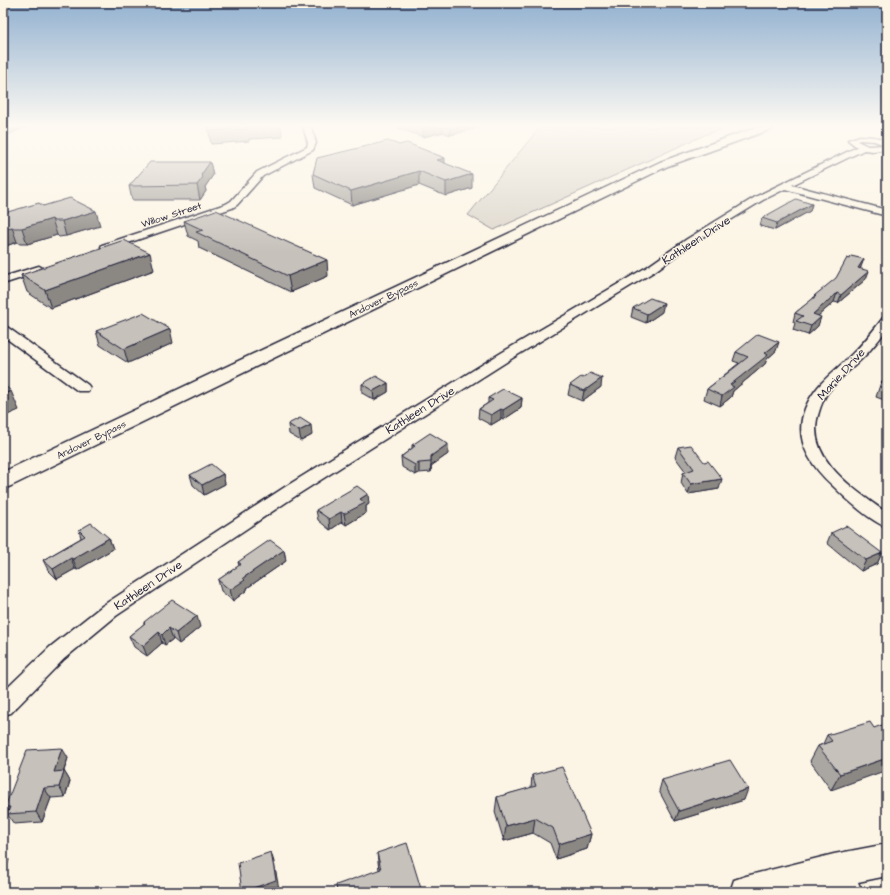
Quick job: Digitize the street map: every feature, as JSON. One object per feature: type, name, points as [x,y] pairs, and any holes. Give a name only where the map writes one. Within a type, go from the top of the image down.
[{"type":"main road","name":"Andover Bypass","points":[[3,481],[654,169]]},
{"type":"street","name":"Willow Street","points":[[100,249],[229,206],[260,174],[270,169]]},
{"type":"street","name":"Kathleen Drive","points":[[3,706],[57,653],[109,611],[141,589],[341,459],[506,356],[562,324],[651,269],[690,241],[760,198],[819,169]]},
{"type":"street","points":[[784,186],[887,213]]},
{"type":"street","points":[[3,281],[48,266]]},
{"type":"street","name":"Marie Drive","points":[[887,321],[860,354],[823,390],[816,401],[809,418],[808,433],[810,446],[820,462],[850,492],[887,521]]},
{"type":"street","points":[[3,330],[83,388]]},
{"type":"street","points":[[746,892],[840,881],[887,860]]},
{"type":"shaded area","points":[[506,169],[630,169],[494,230],[468,215]]},
{"type":"building","points":[[144,169],[205,169],[201,175],[203,177],[197,185],[129,186]]},
{"type":"building","points":[[314,169],[459,169],[472,174],[446,182],[419,171],[351,191],[313,174]]},
{"type":"building","points":[[70,198],[96,211],[62,221],[54,221],[52,219],[22,228],[12,227],[3,229],[3,212],[4,213],[39,203],[43,206]]},
{"type":"building","points":[[796,199],[812,204],[777,223],[762,218]]},
{"type":"building","points":[[216,210],[327,260],[288,276],[196,232],[203,230],[184,221]]},
{"type":"building","points":[[124,240],[150,253],[45,290],[21,275]]},
{"type":"building","points":[[851,256],[864,259],[858,268],[869,271],[841,295],[837,293],[813,314],[821,317],[811,326],[796,321],[803,316],[795,313],[836,278],[847,258],[850,259]]},
{"type":"building","points":[[650,298],[664,303],[647,314],[633,308]]},
{"type":"building","points":[[143,313],[170,329],[124,349],[96,331]]},
{"type":"building","points":[[758,334],[779,342],[765,353],[768,355],[730,385],[734,387],[722,396],[707,389],[748,357],[736,352]]},
{"type":"building","points":[[590,373],[602,378],[584,391],[570,385],[581,377],[583,378]]},
{"type":"building","points":[[376,376],[388,383],[373,391],[362,384]]},
{"type":"building","points":[[887,376],[887,390],[880,387],[884,383],[881,382]]},
{"type":"building","points":[[3,384],[11,391],[3,394]]},
{"type":"building","points":[[503,389],[522,398],[503,410],[501,409],[491,415],[479,409],[493,400],[488,398]]},
{"type":"building","points":[[300,418],[311,425],[299,431],[288,424]]},
{"type":"building","points":[[430,433],[448,444],[431,456],[431,462],[419,463],[415,465],[401,457],[415,446],[412,445]]},
{"type":"building","points":[[691,445],[704,462],[708,461],[722,479],[691,484],[683,473],[694,469],[678,447]]},
{"type":"building","points":[[211,464],[223,474],[202,485],[190,475]]},
{"type":"building","points":[[357,486],[368,494],[360,499],[365,503],[344,514],[341,512],[329,519],[316,510]]},
{"type":"building","points":[[91,523],[109,538],[53,569],[43,560],[85,536],[79,530]]},
{"type":"building","points":[[846,526],[882,553],[866,560],[831,533]]},
{"type":"building","points":[[270,540],[284,550],[243,578],[245,580],[230,590],[218,580],[241,564],[238,562]]},
{"type":"building","points":[[172,600],[197,616],[176,633],[169,628],[162,635],[159,632],[143,646],[129,636],[145,623],[144,622]]},
{"type":"building","points":[[870,722],[874,728],[887,723],[887,758],[840,774],[818,746],[832,741],[827,735]]},
{"type":"building","points":[[62,748],[54,772],[64,771],[59,787],[44,788],[36,812],[7,814],[10,807],[5,807],[27,750]]},
{"type":"building","points":[[730,760],[748,789],[679,811],[662,780]]},
{"type":"building","points":[[562,767],[591,834],[559,844],[553,828],[535,818],[506,826],[497,797],[536,786],[532,775]]},
{"type":"building","points":[[407,843],[422,892],[337,892],[336,885],[381,869],[377,853]]},
{"type":"building","points":[[271,852],[276,880],[242,892],[238,863]]},
{"type":"building","points":[[220,889],[220,892],[211,892]]}]
